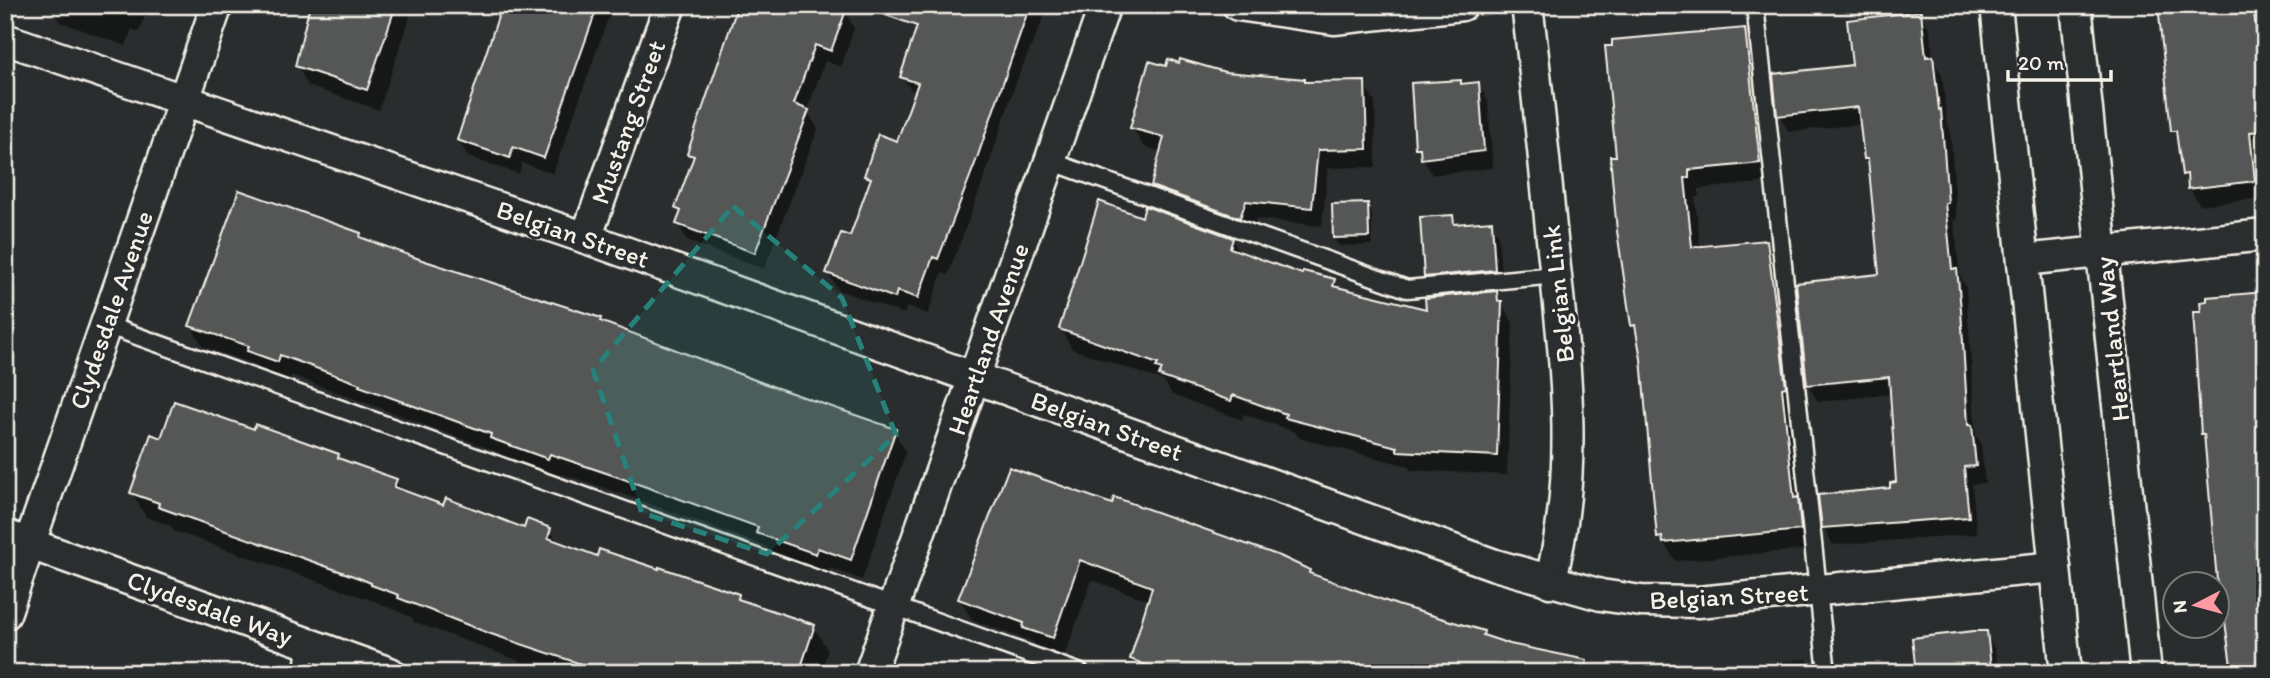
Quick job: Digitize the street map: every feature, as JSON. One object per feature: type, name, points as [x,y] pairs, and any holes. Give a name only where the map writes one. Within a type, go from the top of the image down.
[{"type":"street","name":"Clydesdale Avenue","points":[[5,614],[18,540],[106,325],[217,5]]},
{"type":"street","name":"Mustang Street","points":[[586,238],[670,5]]},
{"type":"street","name":"Heartland Avenue","points":[[870,673],[1105,5]]},
{"type":"street","points":[[1238,5],[1334,19],[1462,5]]},
{"type":"street","name":"Belgian Link","points":[[1527,5],[1556,275],[1569,428],[1562,538],[1550,582]]},
{"type":"street","points":[[1996,5],[2066,673]]},
{"type":"street","name":"Heartland Way","points":[[2076,5],[2146,673]]},
{"type":"street","name":"Belgian Street","points":[[5,39],[586,238],[974,379],[1550,582],[1601,595],[1641,601],[1698,602],[2055,567]]},
{"type":"street","points":[[2023,260],[2265,235]]},
{"type":"street","name":"Clydesdale Way","points":[[18,540],[390,673]]},
{"type":"lane","points":[[1755,5],[1827,673]]},
{"type":"lane","points":[[1050,161],[1407,289],[1556,275]]},
{"type":"lane","points":[[106,325],[1082,673]]},
{"type":"lane","points":[[303,673],[306,643]]},
{"type":"highlighted area","points":[[733,206],[842,298],[896,435],[767,554],[642,513],[593,370]]},
{"type":"building","points":[[310,5],[396,5],[367,90],[295,66]]},
{"type":"building","points":[[502,5],[598,5],[544,158],[513,147],[510,158],[457,140]]},
{"type":"building","points":[[738,5],[848,5],[831,51],[815,45],[794,104],[809,110],[755,253],[676,224],[681,211],[675,208],[694,156],[687,154]]},
{"type":"building","points":[[869,5],[1030,5],[976,161],[938,259],[933,257],[918,298],[897,291],[895,298],[826,273],[841,233],[850,236],[871,178],[864,176],[878,134],[897,141],[918,83],[900,77],[917,26],[869,9]]},
{"type":"building","points":[[2158,5],[2253,5],[2257,36],[2265,36],[2265,65],[2261,65],[2265,131],[2250,132],[2255,181],[2188,189],[2187,174],[2182,175],[2176,131],[2171,131]]},
{"type":"building","points":[[1921,11],[1926,57],[1933,56],[1939,110],[1941,109],[1948,203],[1945,203],[1952,269],[1957,269],[1968,425],[1972,425],[1976,466],[1964,467],[1969,517],[1822,528],[1818,495],[1890,488],[1890,483],[1896,482],[1889,377],[1807,385],[1796,283],[1879,274],[1868,159],[1864,159],[1858,107],[1777,116],[1773,74],[1852,65],[1847,20]]},
{"type":"building","points":[[1745,28],[1760,163],[1689,170],[1689,178],[1685,178],[1692,247],[1767,240],[1786,387],[1782,388],[1794,498],[1798,497],[1801,530],[1663,543],[1662,537],[1657,538],[1641,359],[1635,325],[1631,326],[1617,231],[1610,156],[1616,156],[1605,46],[1612,46],[1612,40]]},
{"type":"building","points":[[1168,59],[1179,63],[1180,59],[1225,72],[1305,79],[1305,82],[1365,81],[1367,149],[1318,150],[1312,208],[1246,201],[1240,218],[1151,186],[1164,137],[1130,128],[1149,61],[1166,66]]},
{"type":"building","points":[[1461,80],[1461,84],[1479,82],[1484,151],[1421,159],[1420,148],[1415,148],[1411,83]]},
{"type":"building","points":[[239,190],[361,233],[360,237],[422,260],[601,318],[600,321],[763,383],[896,429],[851,560],[818,548],[816,554],[756,533],[758,527],[550,454],[548,459],[490,438],[491,434],[359,386],[360,384],[280,355],[278,362],[247,351],[249,346],[189,326]]},
{"type":"building","points":[[1099,201],[1142,217],[1145,206],[1233,238],[1230,248],[1302,274],[1303,271],[1335,279],[1333,286],[1426,309],[1425,298],[1497,291],[1498,301],[1502,301],[1497,456],[1397,451],[1397,447],[1285,418],[1286,414],[1233,395],[1231,401],[1159,376],[1162,369],[1156,367],[1158,364],[1059,329]]},
{"type":"building","points":[[1368,203],[1369,237],[1333,238],[1332,204]]},
{"type":"building","points":[[1453,215],[1454,224],[1492,221],[1495,270],[1424,277],[1420,217]]},
{"type":"building","points":[[2265,292],[2265,673],[2232,673],[2228,640],[2232,640],[2232,570],[2216,570],[2204,434],[2201,434],[2193,312],[2201,312],[2200,302],[2207,301],[2207,297]]},
{"type":"building","points":[[174,401],[254,429],[255,424],[339,454],[338,458],[397,479],[394,487],[443,505],[446,498],[524,528],[527,519],[551,528],[548,538],[597,556],[599,549],[659,567],[739,594],[738,599],[815,625],[799,673],[608,673],[491,634],[398,598],[399,595],[359,578],[158,507],[159,503],[130,493],[151,434],[161,438]]},
{"type":"building","points":[[1009,467],[1112,504],[1114,497],[1280,556],[1310,570],[1309,573],[1397,605],[1484,631],[1483,635],[1510,644],[1587,660],[1585,673],[1166,673],[1130,659],[1152,587],[1080,560],[1053,638],[1023,628],[1024,623],[958,599]]},
{"type":"building","points":[[1987,631],[1991,667],[1916,673],[1912,638]]}]
